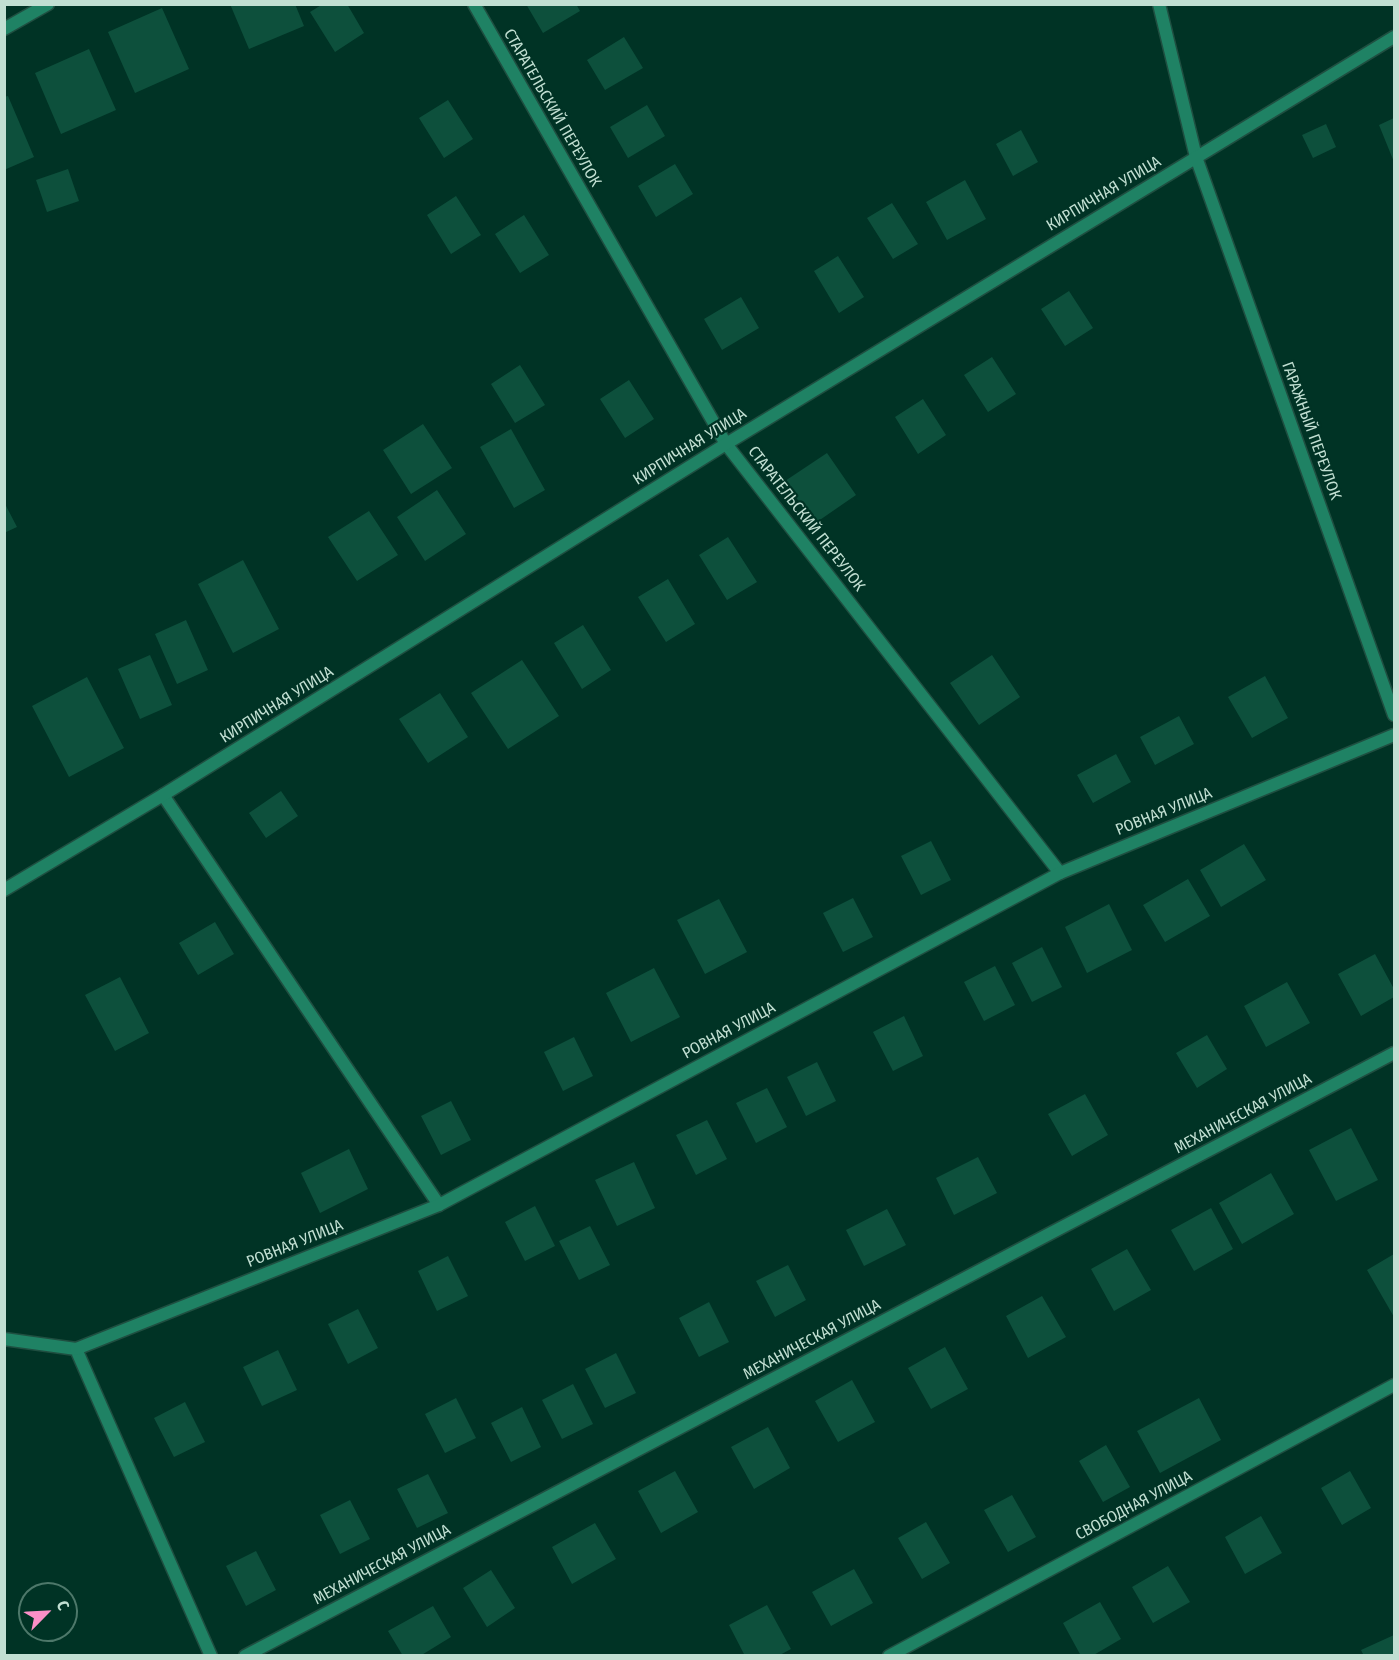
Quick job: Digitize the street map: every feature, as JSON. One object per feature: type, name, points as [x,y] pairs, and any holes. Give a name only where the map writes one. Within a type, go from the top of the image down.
[{"type":"street","points":[[4,29],[48,4]]},
{"type":"street","name":"СТАРАТЕЛЬСКИЙ ПЕРЕУЛОК","points":[[474,4],[726,444],[1060,873]]},
{"type":"street","name":"ГАРАЖНЫЙ ПЕРЕУЛОК","points":[[1159,4],[1196,157],[1395,715]]},
{"type":"street","name":"КИРПИЧНАЯ УЛИЦА","points":[[4,890],[163,795],[726,444],[1395,37]]},
{"type":"street","name":"РОВНАЯ УЛИЦА","points":[[76,1349],[439,1205],[1060,873],[1395,735]]},
{"type":"street","points":[[163,795],[439,1205]]},
{"type":"street","name":"МЕХАНИЧЕСКАЯ УЛИЦА","points":[[245,1656],[1395,1053]]},
{"type":"street","points":[[4,1339],[76,1349],[211,1656]]},
{"type":"street","name":"СВОБОДНАЯ УЛИЦА","points":[[889,1656],[1395,1385]]},
{"type":"building","points":[[230,4],[295,4],[304,26],[249,49]]},
{"type":"building","points":[[323,4],[347,4],[364,33],[335,52],[310,12]]},
{"type":"building","points":[[526,4],[576,4],[580,11],[543,33]]},
{"type":"building","points":[[162,8],[189,69],[135,93],[108,32]]},
{"type":"building","points":[[624,37],[643,68],[605,90],[587,60]]},
{"type":"building","points":[[89,49],[116,110],[61,134],[35,73]]},
{"type":"building","points":[[8,96],[34,157],[4,170],[4,97]]},
{"type":"building","points":[[448,100],[473,139],[444,158],[419,118]]},
{"type":"building","points":[[647,105],[665,136],[628,158],[610,127]]},
{"type":"building","points":[[1394,118],[1394,162],[1379,125]]},
{"type":"building","points":[[1326,124],[1336,147],[1313,158],[1302,135]]},
{"type":"building","points":[[1021,130],[1038,162],[1013,176],[996,144]]},
{"type":"building","points":[[675,164],[693,194],[656,217],[638,186]]},
{"type":"building","points":[[68,169],[79,201],[47,212],[36,180]]},
{"type":"building","points":[[965,180],[986,219],[947,240],[926,202]]},
{"type":"building","points":[[456,196],[481,235],[451,254],[427,215]]},
{"type":"building","points":[[892,203],[918,244],[893,259],[867,218]]},
{"type":"building","points":[[524,215],[549,255],[520,273],[495,234]]},
{"type":"building","points":[[838,256],[864,297],[839,313],[814,271]]},
{"type":"building","points":[[1069,291],[1093,328],[1065,346],[1041,309]]},
{"type":"building","points":[[741,297],[759,328],[722,350],[704,319]]},
{"type":"building","points":[[992,357],[1016,394],[988,412],[964,375]]},
{"type":"building","points":[[520,365],[545,405],[515,423],[491,384]]},
{"type":"building","points":[[629,380],[654,419],[625,438],[600,399]]},
{"type":"building","points":[[923,399],[946,435],[918,454],[895,417]]},
{"type":"building","points":[[423,424],[452,468],[411,494],[383,450]]},
{"type":"building","points":[[511,429],[545,490],[514,508],[480,447]]},
{"type":"building","points":[[827,453],[856,495],[814,524],[785,481]]},
{"type":"building","points":[[437,490],[466,534],[425,561],[397,517]]},
{"type":"building","points":[[4,502],[17,527],[4,533]]},
{"type":"building","points":[[369,511],[398,555],[357,581],[328,537]]},
{"type":"building","points":[[728,537],[757,582],[727,600],[699,555]]},
{"type":"building","points":[[243,560],[279,629],[233,653],[198,584]]},
{"type":"building","points":[[668,579],[695,624],[666,642],[638,597]]},
{"type":"building","points":[[186,620],[208,670],[177,684],[155,634]]},
{"type":"building","points":[[583,625],[611,670],[582,689],[554,643]]},
{"type":"building","points":[[150,655],[172,705],[140,719],[118,669]]},
{"type":"building","points":[[992,655],[1020,697],[979,725],[950,683]]},
{"type":"building","points":[[522,660],[559,716],[508,749],[471,693]]},
{"type":"building","points":[[1265,676],[1288,718],[1252,738],[1228,697]]},
{"type":"building","points":[[87,677],[124,748],[69,777],[32,706]]},
{"type":"building","points":[[440,693],[468,737],[428,763],[399,719]]},
{"type":"building","points":[[1179,716],[1194,744],[1155,765],[1140,737]]},
{"type":"building","points":[[1116,754],[1131,782],[1093,803],[1077,775]]},
{"type":"building","points":[[281,791],[298,816],[266,838],[249,813]]},
{"type":"building","points":[[931,841],[951,880],[921,895],[901,856]]},
{"type":"building","points":[[1244,844],[1266,880],[1221,907],[1200,870]]},
{"type":"building","points":[[1188,879],[1210,916],[1165,942],[1143,905]]},
{"type":"building","points":[[853,898],[873,937],[843,952],[823,913]]},
{"type":"building","points":[[719,899],[747,952],[705,974],[677,920]]},
{"type":"building","points":[[1109,904],[1132,950],[1087,973],[1065,927]]},
{"type":"building","points":[[215,922],[234,954],[198,975],[179,943]]},
{"type":"building","points":[[1042,947],[1062,987],[1032,1002],[1012,963]]},
{"type":"building","points":[[1375,954],[1394,989],[1394,997],[1361,1016],[1338,974]]},
{"type":"building","points":[[995,966],[1015,1005],[984,1021],[964,982]]},
{"type":"building","points":[[654,968],[680,1017],[631,1042],[606,993]]},
{"type":"building","points":[[120,977],[149,1033],[115,1051],[85,995]]},
{"type":"building","points":[[1287,982],[1310,1023],[1266,1047],[1244,1006]]},
{"type":"building","points":[[904,1016],[923,1056],[893,1071],[873,1032]]},
{"type":"building","points":[[1207,1035],[1227,1069],[1197,1088],[1176,1053]]},
{"type":"building","points":[[574,1037],[593,1076],[563,1091],[544,1052]]},
{"type":"building","points":[[817,1062],[836,1101],[806,1116],[787,1077]]},
{"type":"building","points":[[767,1088],[787,1127],[756,1143],[736,1103]]},
{"type":"building","points":[[1085,1094],[1108,1135],[1072,1156],[1048,1114]]},
{"type":"building","points":[[451,1101],[471,1140],[441,1155],[421,1116]]},
{"type":"building","points":[[707,1120],[727,1159],[696,1175],[676,1135]]},
{"type":"building","points":[[1351,1128],[1378,1180],[1336,1201],[1309,1150]]},
{"type":"building","points":[[349,1149],[368,1189],[320,1213],[301,1173]]},
{"type":"building","points":[[978,1157],[997,1193],[954,1215],[936,1178]]},
{"type":"building","points":[[634,1162],[655,1208],[617,1226],[595,1180]]},
{"type":"building","points":[[1271,1173],[1294,1214],[1242,1244],[1219,1203]]},
{"type":"building","points":[[535,1206],[555,1246],[525,1261],[505,1222]]},
{"type":"building","points":[[1211,1208],[1233,1249],[1194,1271],[1171,1230]]},
{"type":"building","points":[[887,1209],[906,1245],[864,1266],[846,1230]]},
{"type":"building","points":[[590,1226],[610,1265],[579,1280],[559,1241]]},
{"type":"building","points":[[1127,1249],[1151,1290],[1114,1311],[1091,1269]]},
{"type":"building","points":[[1394,1254],[1394,1317],[1367,1270]]},
{"type":"building","points":[[448,1256],[468,1296],[437,1311],[418,1271]]},
{"type":"building","points":[[788,1265],[806,1300],[775,1317],[756,1281]]},
{"type":"building","points":[[1042,1296],[1066,1337],[1028,1358],[1006,1316]]},
{"type":"building","points":[[709,1302],[729,1342],[699,1357],[679,1318]]},
{"type":"building","points":[[358,1309],[378,1348],[348,1364],[328,1324]]},
{"type":"building","points":[[945,1347],[968,1389],[931,1409],[908,1368]]},
{"type":"building","points":[[278,1350],[297,1390],[262,1406],[243,1367]]},
{"type":"building","points":[[616,1353],[636,1393],[605,1408],[585,1369]]},
{"type":"building","points":[[852,1380],[875,1422],[838,1442],[815,1401]]},
{"type":"building","points":[[573,1384],[593,1424],[562,1439],[542,1400]]},
{"type":"building","points":[[456,1398],[476,1438],[445,1453],[425,1414]]},
{"type":"building","points":[[1199,1398],[1221,1440],[1160,1473],[1137,1431]]},
{"type":"building","points":[[185,1402],[205,1442],[174,1457],[154,1418]]},
{"type":"building","points":[[522,1407],[541,1447],[511,1462],[491,1423]]},
{"type":"building","points":[[768,1427],[790,1468],[754,1489],[731,1447]]},
{"type":"building","points":[[1106,1445],[1130,1487],[1103,1502],[1079,1461]]},
{"type":"building","points":[[675,1471],[698,1512],[661,1533],[638,1491]]},
{"type":"building","points":[[1350,1471],[1371,1508],[1342,1525],[1321,1488]]},
{"type":"building","points":[[428,1474],[448,1513],[417,1528],[397,1489]]},
{"type":"building","points":[[1012,1495],[1036,1537],[1008,1552],[984,1510]]},
{"type":"building","points":[[350,1500],[370,1539],[340,1554],[320,1515]]},
{"type":"building","points":[[1261,1516],[1282,1553],[1245,1574],[1225,1537]]},
{"type":"building","points":[[926,1522],[950,1563],[922,1579],[898,1538]]},
{"type":"building","points":[[595,1523],[616,1559],[572,1584],[552,1547]]},
{"type":"building","points":[[256,1551],[276,1590],[246,1606],[226,1566]]},
{"type":"building","points":[[1168,1566],[1190,1602],[1153,1623],[1132,1587]]},
{"type":"building","points":[[854,1569],[873,1603],[831,1626],[812,1592]]},
{"type":"building","points":[[491,1570],[515,1608],[487,1627],[463,1588]]},
{"type":"building","points":[[1100,1602],[1121,1639],[1092,1656],[1081,1656],[1063,1623]]},
{"type":"building","points":[[767,1605],[791,1649],[778,1656],[745,1656],[729,1625]]},
{"type":"building","points":[[433,1606],[451,1637],[420,1656],[403,1656],[388,1631]]},
{"type":"building","points":[[1394,1635],[1394,1656],[1364,1656],[1361,1650]]}]
